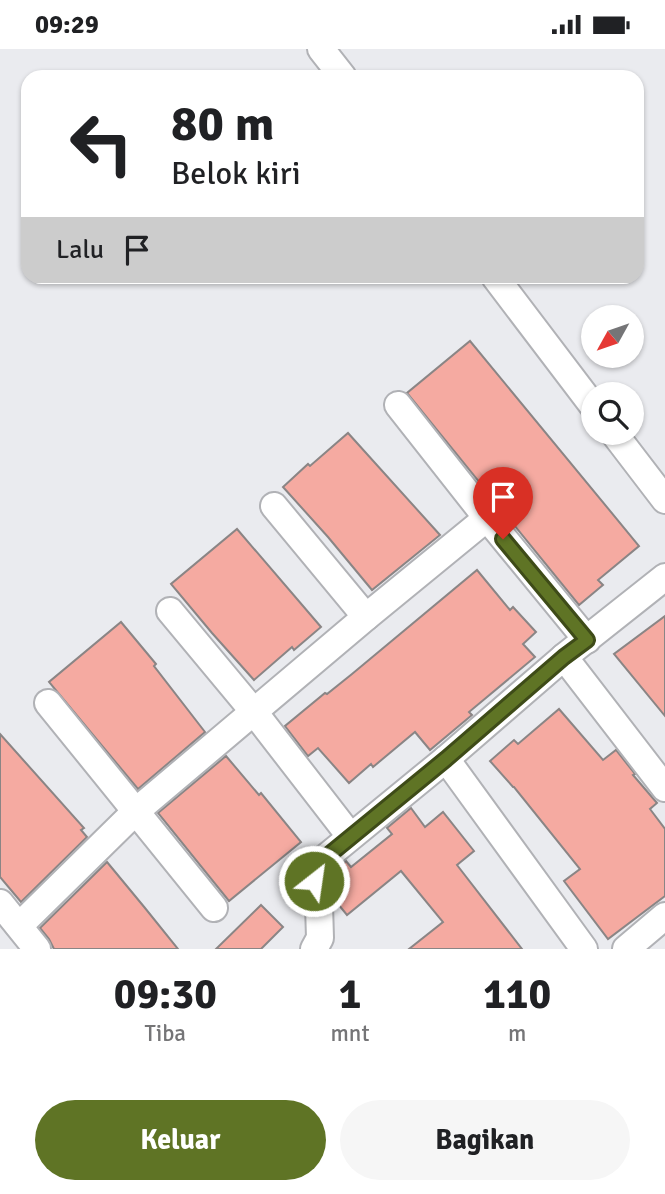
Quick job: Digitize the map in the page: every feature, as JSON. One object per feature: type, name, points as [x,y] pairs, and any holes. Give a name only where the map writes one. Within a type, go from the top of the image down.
[{"type":"street","points":[[321,49],[337,70]]},
{"type":"street","points":[[500,284],[581,390]]},
{"type":"street","points":[[398,405],[587,640]]},
{"type":"street","points":[[623,445],[665,500]]},
{"type":"street","points":[[274,506],[366,617]]},
{"type":"street","points":[[19,926],[135,812],[487,518]]},
{"type":"street","points":[[314,949],[320,938],[319,905],[314,881],[314,871],[319,863],[446,759],[564,657],[665,576]]},
{"type":"street","points":[[170,611],[254,712],[350,836]]},
{"type":"street","points":[[564,657],[665,788]]},
{"type":"street","points":[[48,703],[214,908]]},
{"type":"street","points":[[446,759],[584,949]]},
{"type":"street","points":[[0,903],[37,949]]},
{"type":"street","points":[[626,949],[665,916]]},
{"type":"building","points":[[470,341],[639,546],[598,580],[603,585],[579,605],[407,393]]},
{"type":"building","points":[[348,433],[440,535],[372,590],[283,487]]},
{"type":"building","points":[[237,529],[321,627],[294,650],[292,647],[254,680],[171,584]]},
{"type":"building","points":[[477,570],[510,610],[513,607],[536,632],[523,644],[535,657],[469,712],[472,715],[430,750],[415,732],[349,783],[318,748],[308,756],[285,726]]},
{"type":"building","points":[[665,616],[665,716],[614,654]]},
{"type":"building","points":[[121,622],[156,664],[154,666],[205,732],[138,789],[49,682]]},
{"type":"building","points":[[559,709],[603,760],[616,750],[657,803],[650,809],[665,829],[665,896],[608,939],[564,881],[580,869],[490,761],[514,740],[518,744]]},
{"type":"building","points":[[0,734],[84,828],[81,830],[87,837],[21,902],[0,877]]},
{"type":"building","points":[[226,756],[301,842],[229,901],[158,813]]},
{"type":"building","points":[[411,808],[425,827],[443,812],[474,851],[457,865],[522,949],[409,949],[443,922],[401,871],[347,915],[334,899],[331,874],[346,861],[351,867],[392,834],[387,828]]},
{"type":"building","points":[[107,862],[178,949],[54,949],[40,928]]},
{"type":"building","points":[[261,905],[283,927],[261,949],[216,949]]},
{"type":"route","points":[[314,881],[314,871],[319,863],[587,640],[503,539]]}]
